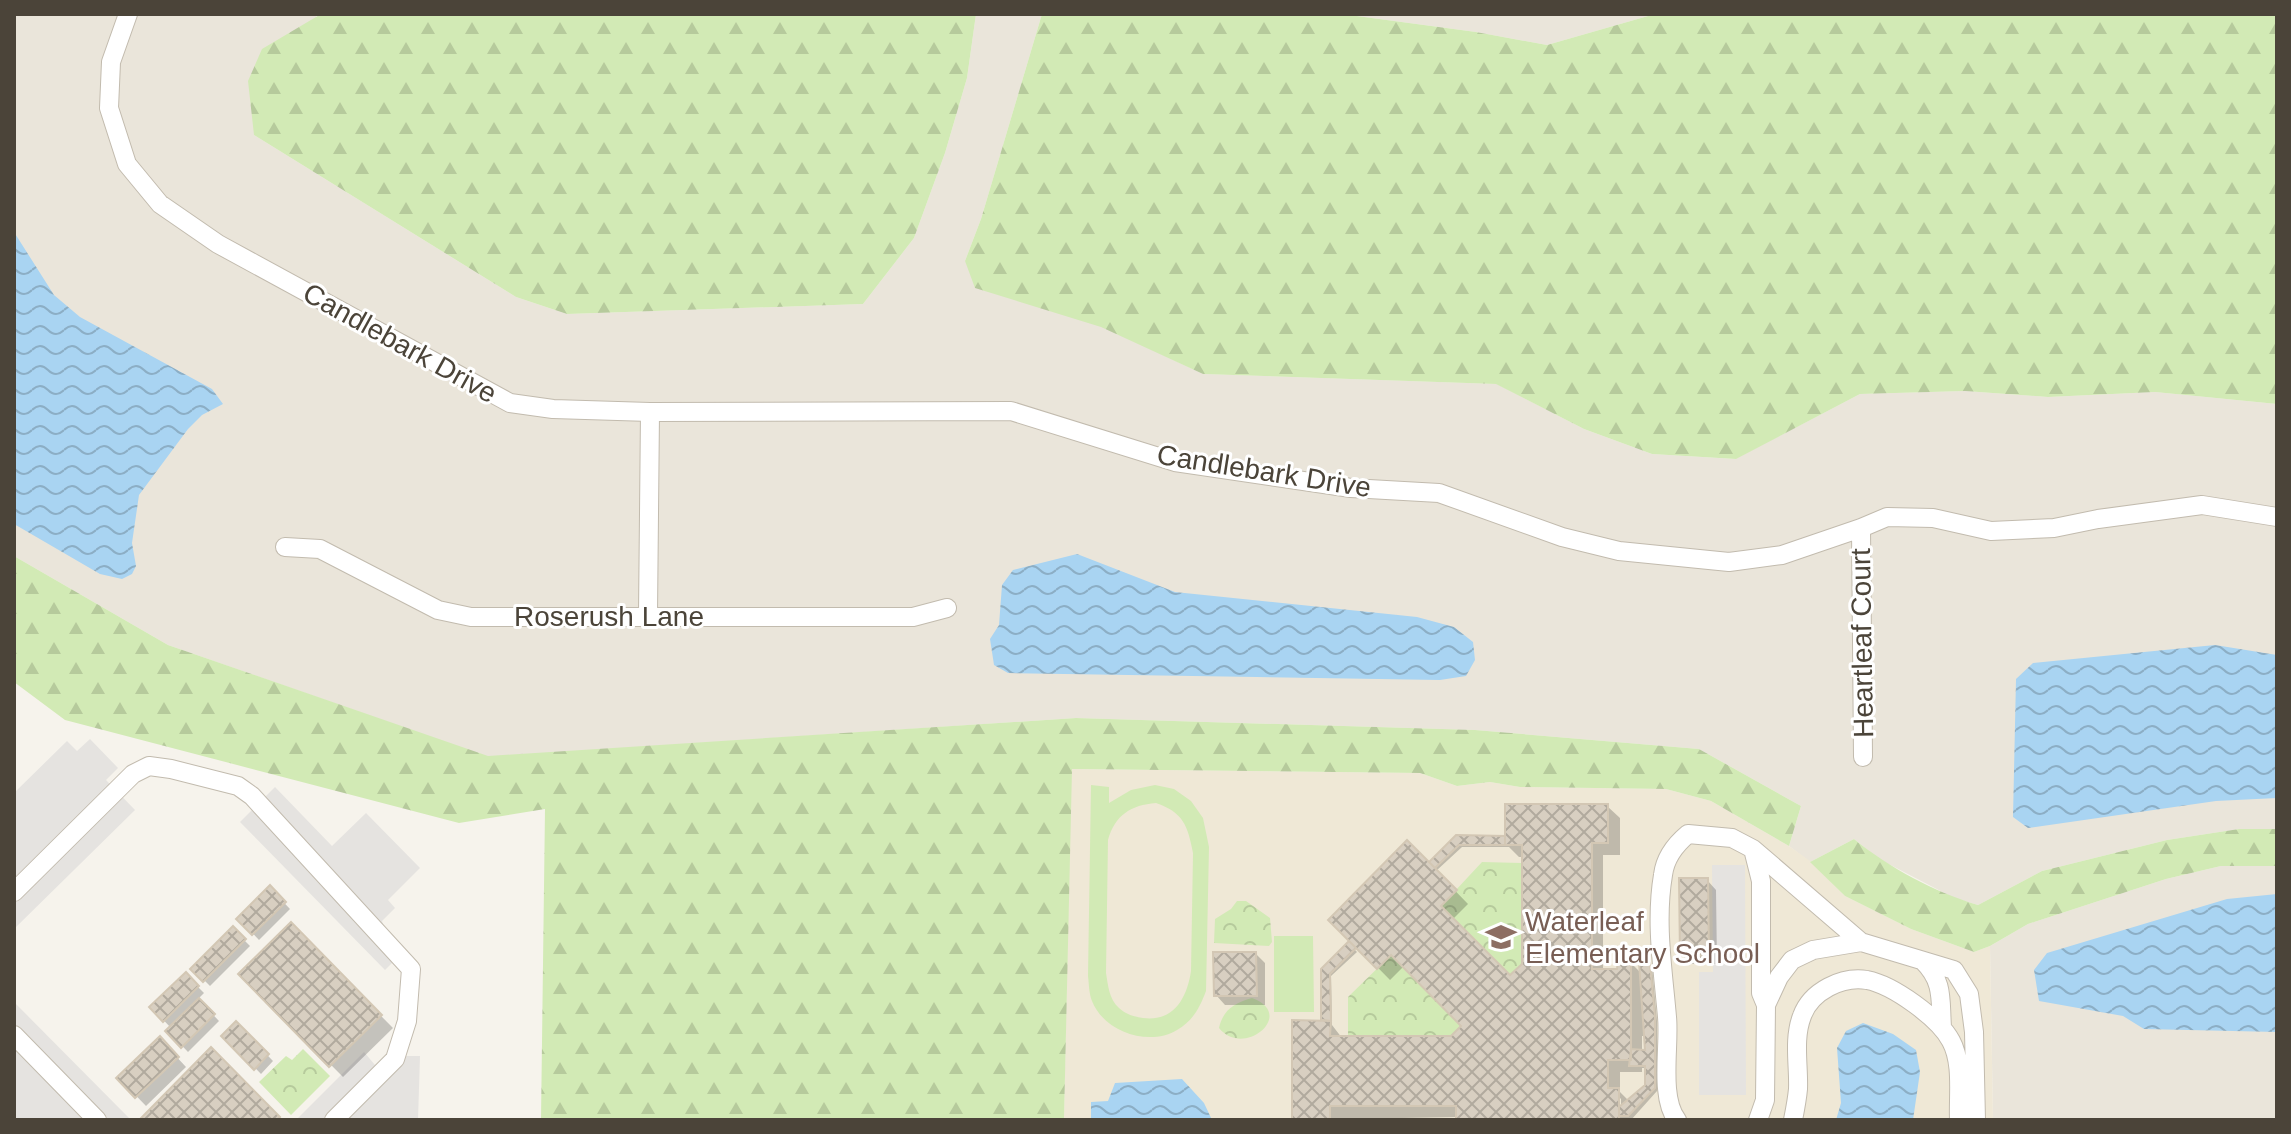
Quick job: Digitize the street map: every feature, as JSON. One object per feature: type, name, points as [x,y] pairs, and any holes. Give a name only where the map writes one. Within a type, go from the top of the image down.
[{"type":"street","name":"Candlebark Drive","points":[[128,14],[111,62],[109,108],[127,164],[160,204],[218,244],[510,403],[553,409],[650,412],[1011,411],[1175,462],[1351,488],[1439,493],[1562,537],[1619,551],[1729,562],[1782,555],[1887,517],[1933,518],[1991,531],[2054,528],[2202,505],[2277,517]]},
{"type":"street","points":[[648,615],[650,412]]},
{"type":"street","name":"Heartleaf Court","points":[[1861,528],[1863,757]]},
{"type":"street","name":"Roserush Lane","points":[[285,547],[320,549],[438,610],[471,617],[913,617],[947,608]]},
{"type":"street","points":[[14,892],[133,774],[149,766],[238,786],[252,796],[411,969],[407,1021],[395,1059],[334,1120]]},
{"type":"street","points":[[1677,1120],[1668,1094],[1667,1019],[1660,959],[1663,873],[1675,845],[1688,834],[1732,838],[1753,849],[1861,942]]},
{"type":"street","points":[[1753,849],[1761,881],[1761,993],[1766,1005],[1765,1100],[1758,1120]]},
{"type":"street","points":[[1766,1005],[1779,977],[1792,960],[1834,945],[1861,942],[1954,970],[1969,994],[1974,1032],[1976,1120]]},
{"type":"street","points":[[1921,960],[1936,974],[1942,1027]]},
{"type":"street","points":[[1793,1120],[1798,1091],[1802,1014],[1826,988],[1845,980],[1869,981],[1905,997],[1942,1027],[1952,1043],[1958,1070],[1959,1120]]},
{"type":"street","points":[[14,1035],[97,1120]]},
{"type":"shaded area","points":[[14,14],[321,14],[317,15],[254,135],[516,297],[567,314],[863,304],[914,238],[945,153],[967,78],[976,14],[1042,14],[981,219],[965,261],[1203,374],[1497,384],[1584,429],[1652,454],[1735,459],[1860,394],[1965,391],[2048,397],[2155,392],[2277,404],[2277,829],[2239,829],[2167,840],[2042,871],[1978,905],[1954,898],[1879,859],[1854,839],[1810,862],[1789,846],[1801,806],[1699,749],[1475,730],[1076,718],[488,757],[168,645],[14,556]]},
{"type":"shaded area","points":[[1342,14],[1655,14],[1547,45]]},
{"type":"shaded area","points":[[90,739],[118,768],[106,780],[135,810],[14,929],[14,793],[67,741],[77,751]]},
{"type":"shaded area","name":"Waterleaf Elementary School","points":[[1071,769],[1420,773],[1457,786],[1490,782],[1520,787],[1666,789],[1711,801],[1789,846],[1810,861],[1845,896],[1911,929],[1974,952],[1990,946],[1993,1120],[1064,1120]]},
{"type":"shaded area","points":[[275,787],[332,846],[366,813],[420,868],[388,900],[395,908],[382,921],[394,961],[385,970],[240,822]]},
{"type":"shaded area","points":[[1712,865],[1745,865],[1746,1095],[1699,1095],[1699,972],[1713,972]]},
{"type":"shaded area","points":[[2221,866],[2277,866],[2277,1120],[1993,1120],[1990,946],[2028,924],[2166,879]]},
{"type":"shaded area","points":[[14,1002],[131,1120],[14,1120]]},
{"type":"shaded area","points":[[364,1052],[375,1065],[406,1056],[420,1056],[418,1120],[296,1120]]},
{"type":"green space","points":[[321,14],[976,14],[967,78],[945,153],[914,238],[863,304],[567,314],[516,297],[254,135],[248,81],[262,49]]},
{"type":"green space","points":[[1042,14],[1342,14],[1547,45],[1655,14],[2277,14],[2277,404],[2155,392],[2048,397],[1965,391],[1860,394],[1736,459],[1652,454],[1584,429],[1496,384],[1203,374],[1101,327],[975,288],[965,261],[981,219]]},
{"type":"green space","points":[[14,556],[168,645],[488,756],[1076,718],[1475,730],[1699,749],[1801,806],[1789,846],[1711,801],[1666,789],[1520,787],[1490,782],[1457,786],[1420,773],[1072,769],[1064,1120],[541,1120],[545,809],[459,823],[65,720],[14,682]]},
{"type":"green space","points":[[1091,785],[1109,787],[1109,803],[1131,790],[1155,785],[1174,789],[1191,801],[1203,818],[1209,847],[1206,991],[1201,1003],[1192,1018],[1166,1035],[1128,1034],[1106,1021],[1098,1012],[1091,998],[1088,976]],"holes":[[[1156,803],[1183,821],[1193,853],[1191,971],[1182,999],[1171,1012],[1143,1018],[1119,1008],[1108,987],[1108,840],[1115,824],[1125,813]]]},
{"type":"green space","points":[[2239,829],[2277,829],[2277,866],[2221,866],[2166,879],[2028,924],[1974,952],[1911,929],[1845,896],[1810,862],[1854,839],[1913,878],[1978,905],[2042,871],[2167,840]]},
{"type":"green space","points":[[1482,862],[1522,863],[1522,964],[1510,975],[1441,906]]},
{"type":"green space","points":[[1237,901],[1246,901],[1270,918],[1272,942],[1269,946],[1214,943],[1215,919]]},
{"type":"green space","points":[[1274,936],[1313,936],[1314,1012],[1274,1012]]},
{"type":"green space","points":[[1391,955],[1461,1026],[1451,1036],[1348,1036],[1348,997]]},
{"type":"green space","points":[[1252,998],[1265,1005],[1269,1014],[1268,1023],[1262,1031],[1241,1039],[1229,1036],[1219,1028],[1230,1008]]},
{"type":"green space","points":[[303,1049],[330,1076],[291,1115],[259,1082],[286,1056],[292,1060]]},
{"type":"water","points":[[14,232],[54,295],[80,317],[212,389],[223,404],[202,415],[188,429],[139,495],[132,543],[136,566],[132,574],[122,579],[100,574],[14,524]]},
{"type":"water","points":[[1077,554],[1175,592],[1417,617],[1454,627],[1473,642],[1475,660],[1466,676],[1440,680],[1008,673],[994,665],[990,639],[999,625],[1002,585],[1013,570]]},
{"type":"water","points":[[2215,645],[2277,655],[2277,798],[2216,801],[2028,828],[2013,817],[2016,679],[2033,663]]},
{"type":"water","points":[[2277,894],[2277,1032],[2144,1029],[2123,1016],[2039,1001],[2034,970],[2047,953],[2227,899]]},
{"type":"water","points":[[1863,1023],[1893,1034],[1916,1050],[1920,1072],[1913,1120],[1836,1120],[1841,1103],[1837,1048],[1846,1031]]},
{"type":"water","points":[[1182,1079],[1204,1103],[1212,1120],[1091,1120],[1091,1102],[1108,1101],[1115,1083]]},
{"type":"building","points":[[1505,804],[1608,804],[1608,843],[1592,843],[1592,969],[1617,969],[1618,961],[1631,960],[1631,1060],[1608,1060],[1608,1088],[1619,1088],[1619,1120],[1456,1120],[1456,1106],[1330,1106],[1330,1120],[1292,1120],[1292,1020],[1331,1021],[1330,1036],[1451,1036],[1461,1026],[1391,955],[1377,969],[1328,920],[1407,840],[1457,890],[1441,906],[1510,975],[1522,964],[1522,845],[1505,845]]},
{"type":"building","points":[[1456,835],[1505,836],[1505,845],[1459,845],[1435,868],[1429,862]]},
{"type":"building","points":[[1679,878],[1708,878],[1709,955],[1680,956]]},
{"type":"building","points":[[270,885],[286,902],[252,935],[236,919]]},
{"type":"building","points":[[291,922],[382,1015],[329,1067],[238,974]]},
{"type":"building","points":[[233,926],[246,939],[203,982],[190,969]]},
{"type":"building","points":[[1349,941],[1356,948],[1330,974],[1331,1021],[1321,1020],[1321,969]]},
{"type":"building","points":[[1213,952],[1256,952],[1257,996],[1214,996]]},
{"type":"building","points":[[1639,962],[1650,963],[1655,1017],[1655,1088],[1628,1116],[1619,1116],[1619,1107],[1645,1085],[1645,1066],[1629,1066],[1631,1049],[1645,1050]]},
{"type":"building","points":[[186,972],[199,986],[163,1022],[149,1007]]},
{"type":"building","points":[[199,998],[215,1014],[181,1048],[165,1031]]},
{"type":"building","points":[[236,1021],[269,1054],[254,1070],[221,1036]]},
{"type":"building","points":[[160,1036],[179,1057],[135,1098],[116,1078]]},
{"type":"building","points":[[211,1047],[280,1117],[277,1120],[141,1118]]},
{"type":"place","name":"Waterleaf Elementary School","points":[[1501,937]]}]
